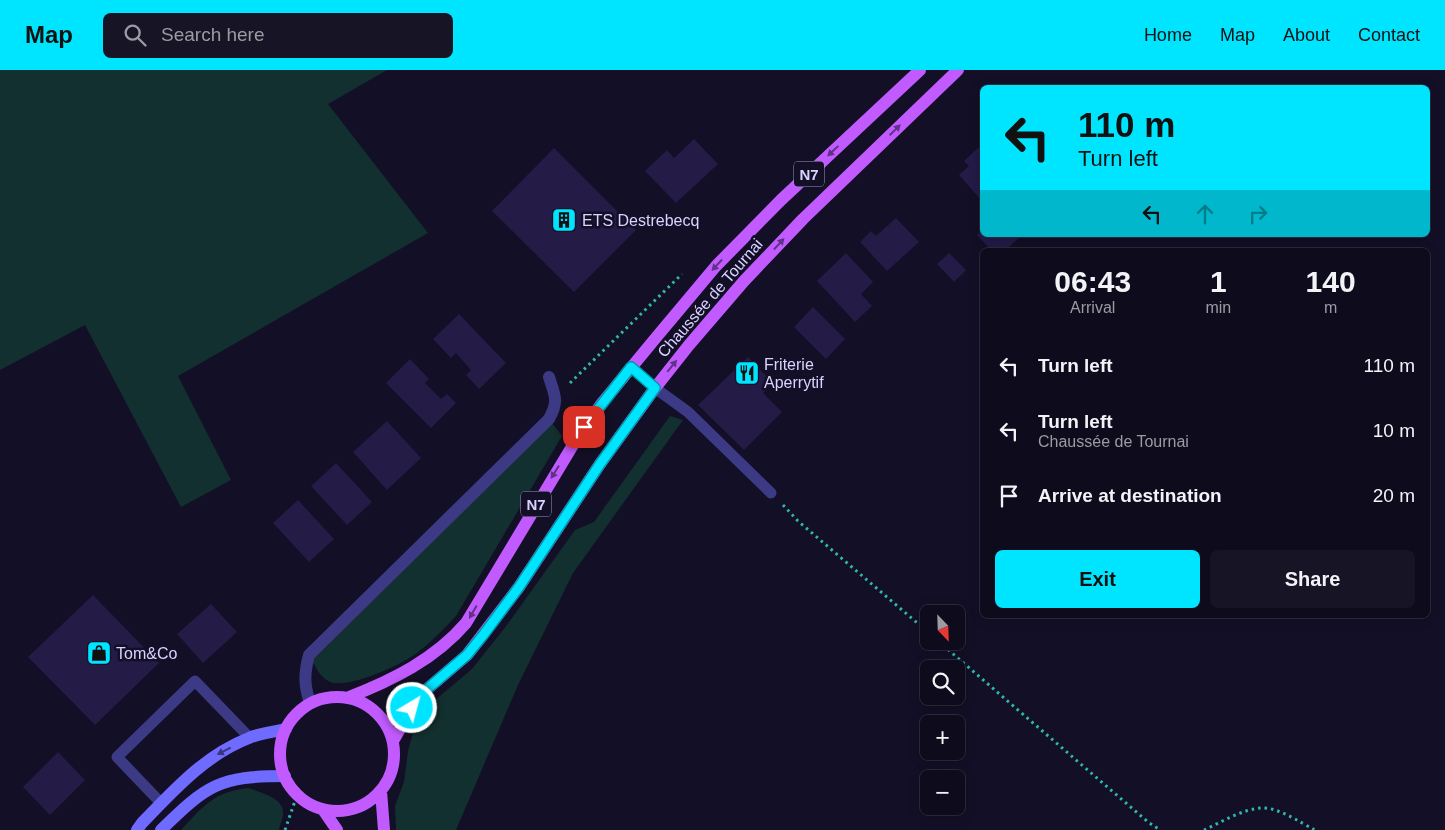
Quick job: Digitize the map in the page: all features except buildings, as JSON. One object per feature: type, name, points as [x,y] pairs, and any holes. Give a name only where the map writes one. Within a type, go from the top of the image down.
[{"type":"main road","name":"Chaussée de Tournai","points":[[349,697],[381,685],[409,670],[452,639],[466,623],[576,440],[631,367],[716,266],[781,200],[920,70]]},
{"type":"main road","name":"Chaussée de Tournai","points":[[393,741],[412,708],[426,690],[467,655],[519,587],[600,464],[655,388],[744,281],[803,219],[958,70]]},
{"type":"main road","points":[[349,697],[364,703],[378,712],[388,726],[393,741],[395,758],[391,776],[381,791],[368,802],[340,812],[324,811],[297,795],[285,776],[280,760],[281,744],[292,718],[310,704],[322,698],[349,697]]},
{"type":"main road","points":[[137,830],[161,803],[199,766],[249,737],[286,729]]},
{"type":"main road","points":[[161,830],[188,803],[213,786],[248,777],[285,776]]},
{"type":"main road","points":[[381,791],[384,830]]},
{"type":"main road","points":[[324,811],[337,830]]},
{"type":"street","points":[[310,704],[305,688],[306,666],[309,655],[549,419],[555,408],[555,397],[549,378]]},
{"type":"lane","points":[[631,367],[655,388],[688,412],[771,493]]},
{"type":"lane","points":[[161,803],[117,757],[195,681],[249,737]]},
{"type":"path","points":[[555,397],[683,274]]},
{"type":"path","points":[[771,493],[798,521],[920,625]]},
{"type":"path","points":[[948,650],[1140,816],[1160,830]]},
{"type":"path","points":[[285,830],[297,795]]},
{"type":"path","points":[[1204,830],[1242,812],[1263,807],[1283,813],[1315,830]]},
{"type":"green space","points":[[0,70],[387,70],[328,104],[428,233],[178,376],[231,480],[181,507],[85,325],[0,370]]},
{"type":"green space","points":[[670,416],[683,420],[573,573],[518,685],[456,830],[396,830],[395,806],[404,782],[408,751],[415,725],[428,706],[472,669],[507,625],[575,530],[594,522]]},
{"type":"green space","points":[[549,419],[562,436],[456,616],[417,653],[399,664],[375,675],[349,682],[339,683],[326,680],[309,655]]},
{"type":"green space","points":[[249,788],[271,797],[283,808],[283,818],[279,830],[181,830],[203,807],[218,796],[227,792]]},
{"type":"place","name":"ETS Destrebecq","points":[[564,220]]},
{"type":"place","name":"Friterie Aperrytif","points":[[747,373]]},
{"type":"place","name":"Tom&Co","points":[[99,653]]},
{"type":"route","points":[[412,708],[426,690],[467,655],[484,634],[519,587],[600,464],[655,388],[631,367],[584,427]]}]
